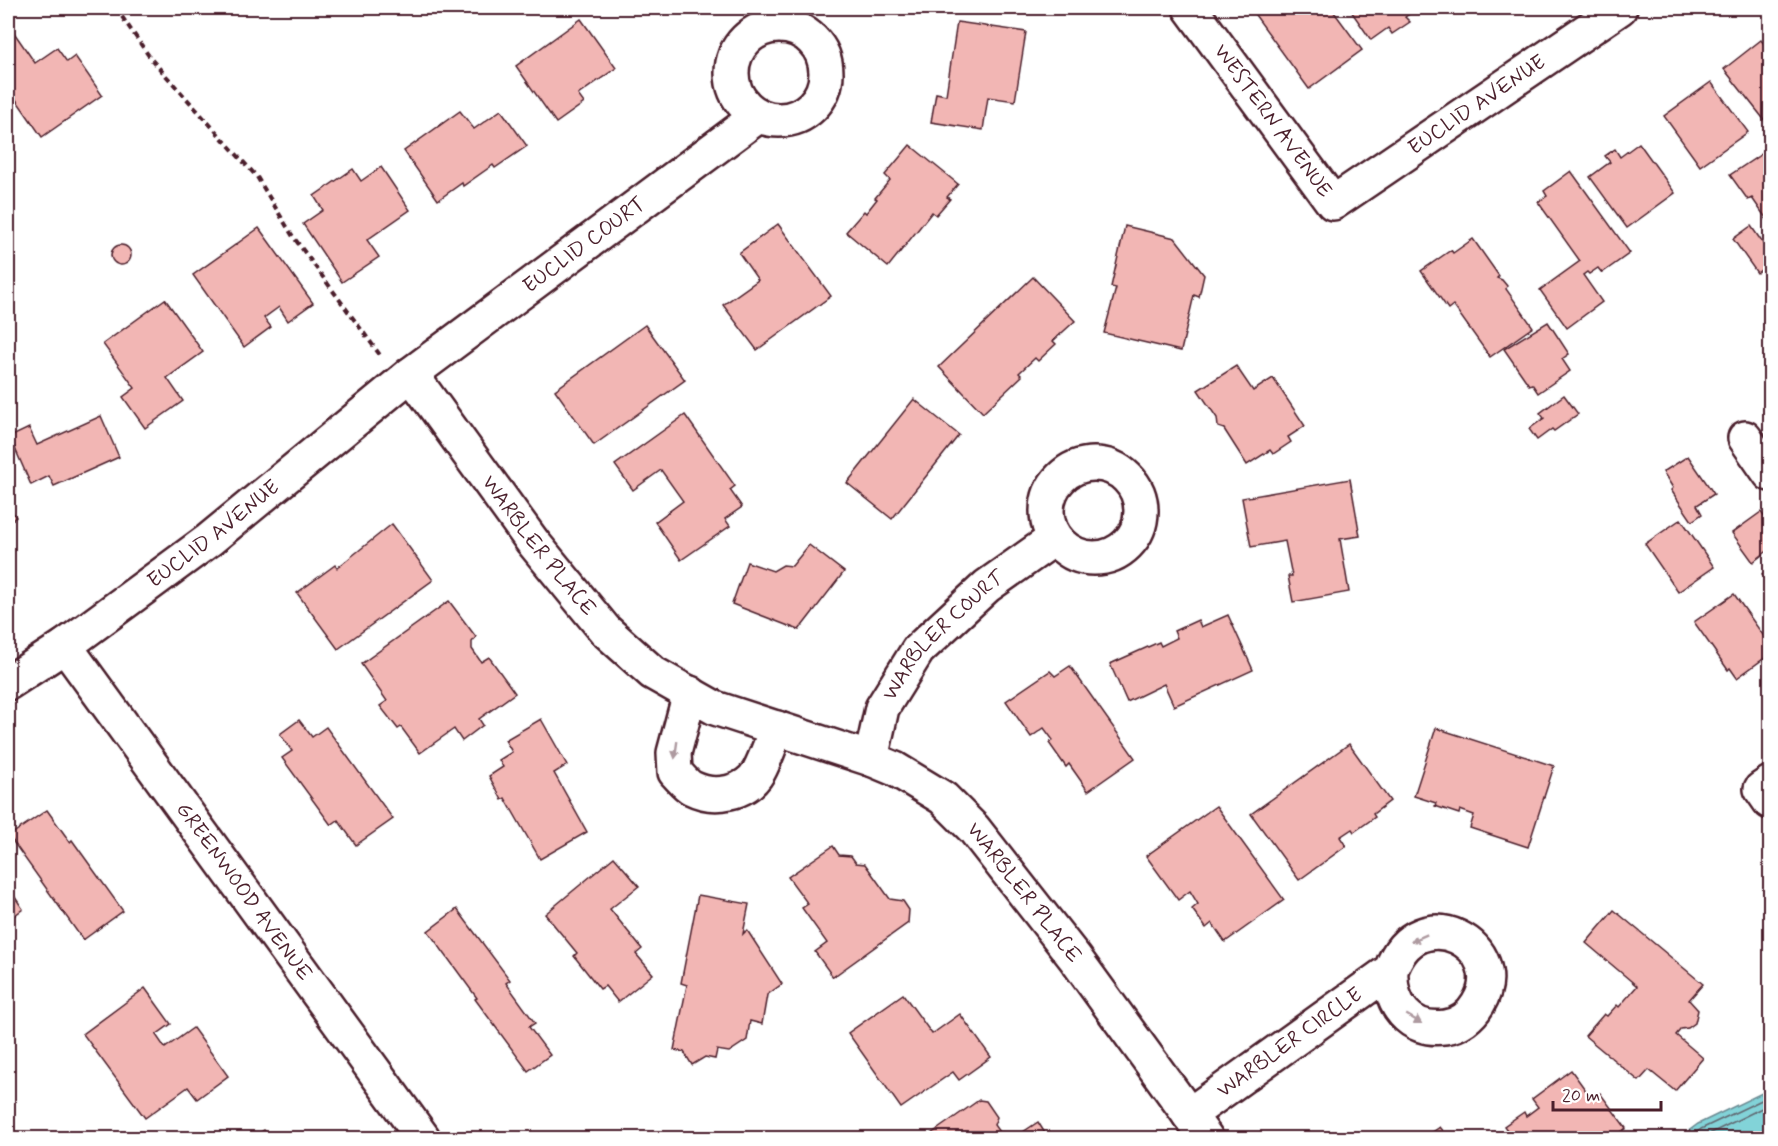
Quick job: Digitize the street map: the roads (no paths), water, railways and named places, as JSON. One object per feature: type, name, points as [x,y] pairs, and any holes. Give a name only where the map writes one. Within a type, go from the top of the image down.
[{"type":"street","name":"WESTERN AVENUE","points":[[1190,8],[1333,203]]},
{"type":"street","name":"EUCLID AVENUE","points":[[1333,203],[1620,8]]},
{"type":"street","name":"EUCLID COURT","points":[[406,378],[758,116]]},
{"type":"street","name":"EUCLID AVENUE","points":[[8,683],[65,646],[208,540],[406,378]]},
{"type":"street","name":"WARBLER PLACE","points":[[406,378],[532,541],[605,630],[653,673],[715,708],[895,769],[943,798],[974,829],[1075,958],[1197,1127]]},
{"type":"street","points":[[1745,438],[1770,474]]},
{"type":"street","name":"WARBLER COURT","points":[[871,759],[882,708],[918,650],[987,586],[1055,538]]},
{"type":"street","name":"GREENWOOD AVENUE","points":[[65,646],[423,1138]]},
{"type":"street","points":[[690,693],[674,753],[675,772],[691,788],[710,794],[728,793],[743,786],[758,773],[777,728]]},
{"type":"street","name":"WARBLER CIRCLE","points":[[1197,1127],[1391,970]]},
{"type":"water","points":[[1770,1091],[1770,1138],[1679,1138],[1698,1124]]}]
